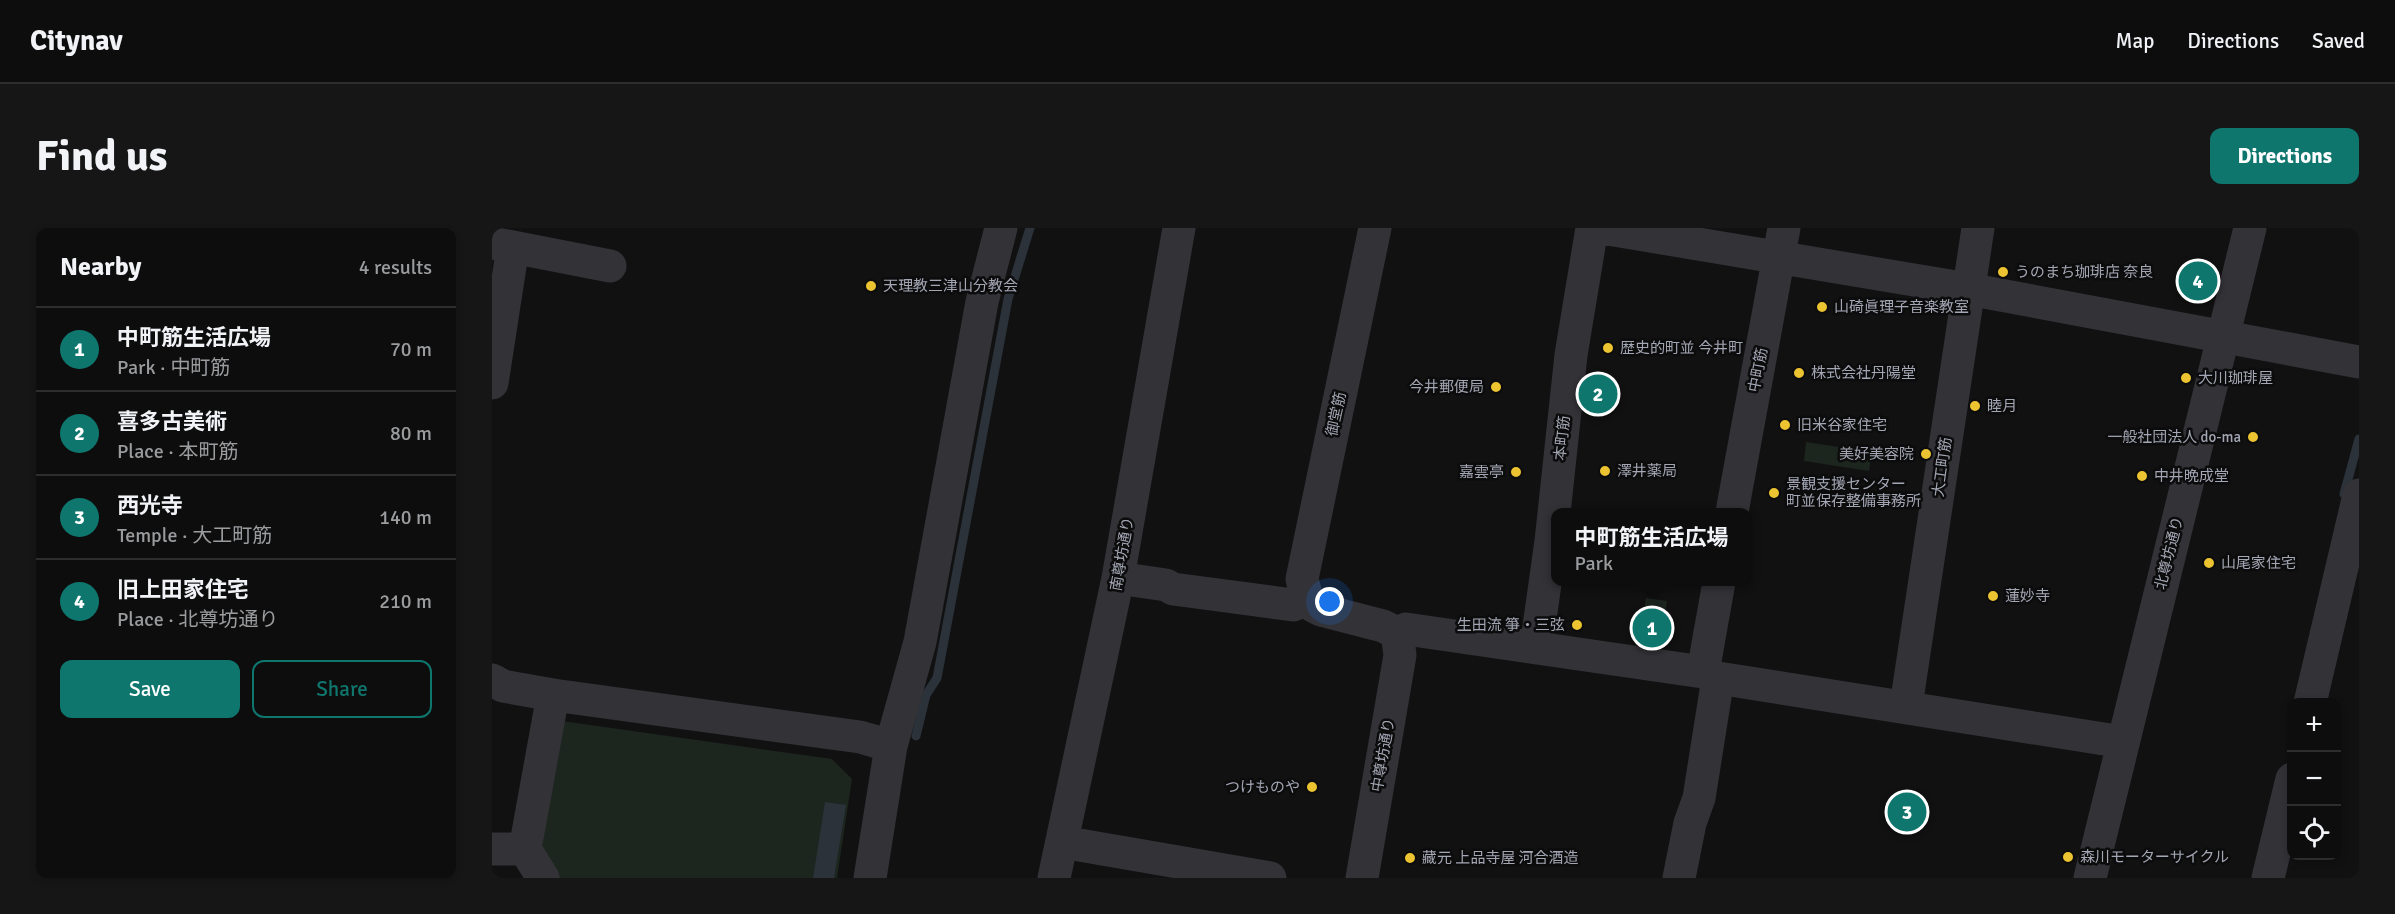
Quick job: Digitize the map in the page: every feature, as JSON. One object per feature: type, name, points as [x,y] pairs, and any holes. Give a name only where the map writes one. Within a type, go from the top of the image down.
[{"type":"street","points":[[870,878],[891,746],[920,642],[982,302],[1001,228]]},
{"type":"street","name":"南尊坊通り","points":[[1054,878],[1118,578],[1179,228]]},
{"type":"street","name":"御堂筋","points":[[1307,599],[1302,579],[1375,228]]},
{"type":"street","name":"本町筋","points":[[1554,508],[1569,366],[1592,228]]},
{"type":"street","points":[[1602,228],[1782,242],[1968,289],[2359,362]]},
{"type":"street","name":"大工町筋","points":[[1906,706],[1978,228]]},
{"type":"street","name":"北尊坊通り","points":[[2090,878],[2250,228]]},
{"type":"street","name":"中町筋","points":[[1733,508],[1782,242]]},
{"type":"street","points":[[492,383],[502,245],[610,266]]},
{"type":"street","points":[[2311,698],[2359,495]]},
{"type":"street","name":"本町筋","points":[[1536,648],[1551,541]]},
{"type":"street","points":[[1118,578],[1166,585],[1173,589],[1293,605],[1307,599],[1321,610],[1383,626],[1397,633],[1406,629],[1536,648],[2122,742]]},
{"type":"street","points":[[1679,878],[1690,823],[1699,798],[1719,586]]},
{"type":"street","name":"中尊坊通り","points":[[1362,878],[1400,655],[1397,633]]},
{"type":"street","points":[[492,680],[503,686],[553,695],[860,737],[891,746]]},
{"type":"street","points":[[543,878],[525,849],[553,695]]},
{"type":"street","points":[[2268,878],[2287,800]]},
{"type":"street","points":[[1062,842],[1270,878]]},
{"type":"street","points":[[492,849],[510,851],[525,849]]},
{"type":"shaded area","points":[[1806,442],[1872,452],[1869,471],[1804,461]]},
{"type":"shaded area","points":[[1646,598],[1667,601],[1658,659],[1636,655]]},
{"type":"shaded area","points":[[562,721],[832,759],[852,779],[837,878],[557,878],[542,847]]},
{"type":"shaded area","points":[[825,802],[846,805],[834,878],[813,878]]},
{"type":"waterway","points":[[916,736],[926,695],[937,678],[1008,299],[1030,228]]},
{"type":"waterway","points":[[2344,494],[2359,439]]},
{"type":"place","name":"うのまち珈琲店 奈良","points":[[2003,272]]},
{"type":"place","name":"旧上田家住宅","points":[[2198,281]]},
{"type":"place","name":"天理教三津山分教会","points":[[871,286]]},
{"type":"place","name":"山碕眞理子音楽教室","points":[[1822,307]]},
{"type":"place","name":"歴史的町並 今井町","points":[[1608,348]]},
{"type":"place","name":"株式会社丹陽堂","points":[[1799,373]]},
{"type":"place","name":"大川珈琲屋","points":[[2186,378]]},
{"type":"place","name":"今井郵便局","points":[[1496,387]]},
{"type":"place","name":"喜多古美術","points":[[1598,394]]},
{"type":"place","name":"睦月","points":[[1975,406]]},
{"type":"place","name":"旧米谷家住宅","points":[[1785,425]]},
{"type":"place","name":"一般社団法人 do-ma","points":[[2253,437]]},
{"type":"place","name":"美好美容院","points":[[1926,454]]},
{"type":"place","name":"澤井薬局","points":[[1605,471]]},
{"type":"place","name":"嘉雲亭","points":[[1516,472]]},
{"type":"place","name":"中井晩成堂","points":[[2142,476]]},
{"type":"place","name":"景観支援センター 町並保存整備事務所","points":[[1774,493]]},
{"type":"place","name":"山尾家住宅","points":[[2209,563]]},
{"type":"place","name":"蓮妙寺","points":[[1993,596]]},
{"type":"place","name":"生田流 箏・三弦","points":[[1577,625]]},
{"type":"place","name":"中町筋生活広場","points":[[1652,628]]},
{"type":"place","name":"つけものや","points":[[1312,787]]},
{"type":"place","name":"西光寺","points":[[1907,812]]},
{"type":"place","name":"森川モーターサイクル","points":[[2068,857]]},
{"type":"place","name":"藏元 上品寺屋 河合酒造","points":[[1410,858]]}]
